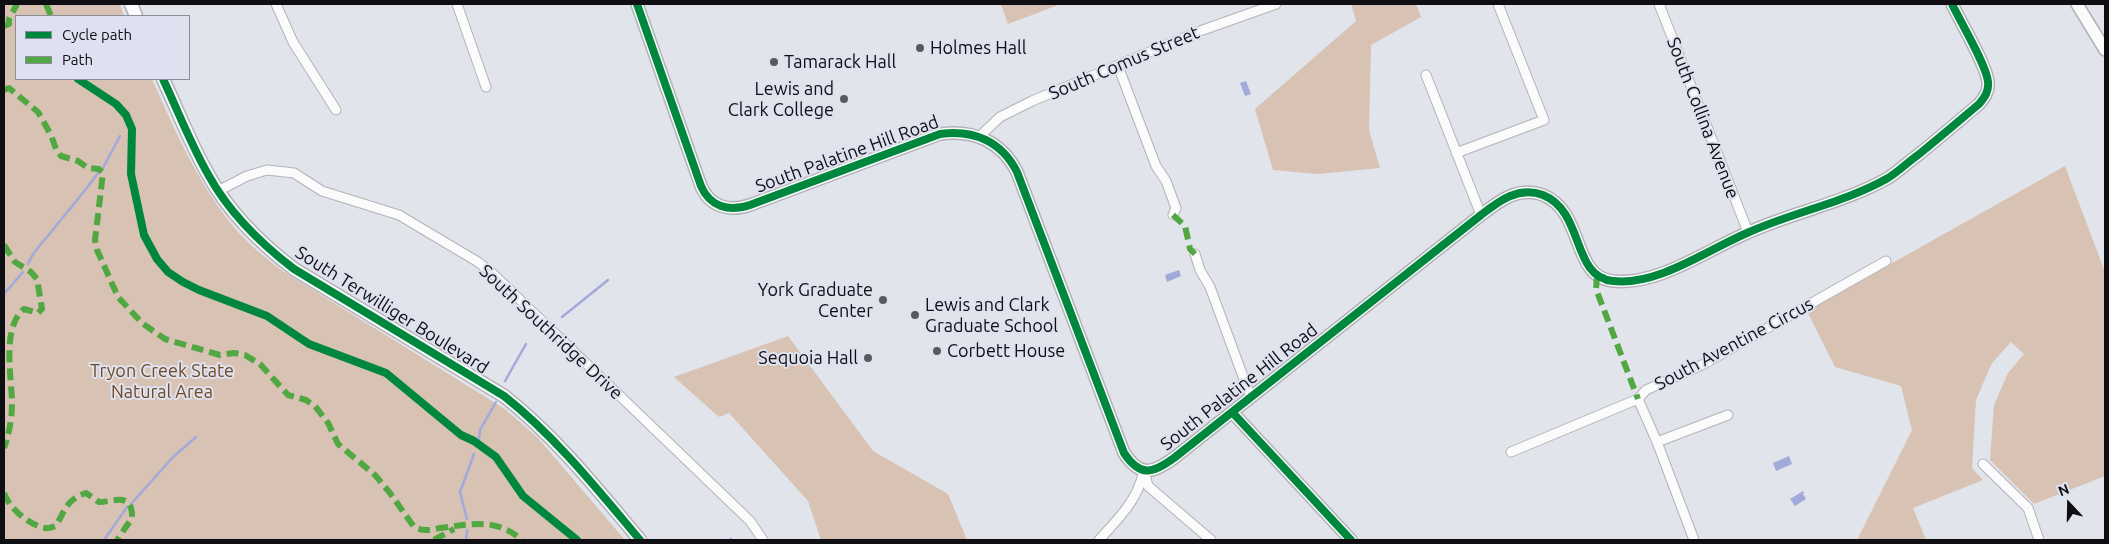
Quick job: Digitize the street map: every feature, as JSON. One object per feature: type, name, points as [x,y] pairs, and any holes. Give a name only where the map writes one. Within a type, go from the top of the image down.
[{"type":"main road","name":"South Terwilliger Boulevard","points":[[163,80],[208,176],[248,230],[270,251],[294,269],[504,396],[542,428],[640,540]]},
{"type":"street","points":[[276,4],[293,42],[336,110]]},
{"type":"street","points":[[457,4],[486,87]]},
{"type":"street","name":"South Palatine Hill Road","points":[[637,4],[701,186],[707,197],[720,207],[736,208],[750,206],[934,135],[962,132],[980,136],[993,143],[1006,156],[1017,172],[1124,453],[1134,466],[1144,471],[1153,470],[1165,465],[1481,215],[1498,202],[1517,193],[1536,193],[1559,205],[1566,214],[1582,254],[1592,271],[1600,278],[1613,281],[1637,280],[1667,271],[1748,232],[1828,204],[1884,180],[1897,172],[1979,104],[1986,94],[1988,79],[1952,4]]},
{"type":"street","name":"South Comus Street","points":[[980,136],[1005,114],[1200,31],[1276,4]]},
{"type":"street","points":[[1456,153],[1544,120],[1498,4]]},
{"type":"street","name":"South Collina Avenue","points":[[1659,4],[1748,232]]},
{"type":"street","points":[[2077,4],[2105,50]]},
{"type":"street","points":[[1118,66],[1156,166],[1166,181],[1176,208],[1173,215]]},
{"type":"street","points":[[1426,75],[1481,215]]},
{"type":"street","name":"South Southridge Drive","points":[[218,191],[247,176],[262,171],[277,170],[294,173],[322,191],[399,215],[478,262],[491,272],[750,521],[764,540]]},
{"type":"street","points":[[1195,254],[1200,270],[1209,284],[1248,390],[1252,395]]},
{"type":"street","name":"South Aventine Circus","points":[[1694,540],[1657,442],[1638,399],[1646,390],[1702,365],[1886,261]]},
{"type":"street","points":[[1511,452],[1638,399]]},
{"type":"street","points":[[1232,412],[1351,540]]},
{"type":"street","points":[[1657,442],[1728,415]]},
{"type":"street","points":[[1983,464],[2028,508],[2040,540]]},
{"type":"street","points":[[1099,540],[1135,497],[1141,486],[1144,471]]},
{"type":"street","points":[[1144,471],[1148,486],[1211,540]]},
{"type":"green space","name":"Tryon Creek State Natural Area","points":[[4,4],[120,4],[124,15],[15,15],[15,80],[152,80],[179,139],[200,178],[211,196],[243,238],[284,272],[505,409],[538,438],[625,540],[4,540]]},
{"type":"green space","points":[[1001,4],[1061,4],[1008,24]]},
{"type":"green space","points":[[1351,4],[1416,4],[1421,17],[1371,45],[1369,130],[1380,168],[1317,174],[1273,170],[1255,109],[1356,21]]},
{"type":"green space","points":[[2065,166],[2105,272],[2105,476],[2034,504],[1990,460],[1994,405],[2008,373],[2024,354],[2011,342],[1992,363],[1976,400],[1972,468],[1983,480],[1913,508],[1926,540],[1857,540],[1912,430],[1901,386],[1835,367],[1807,311]]},
{"type":"green space","points":[[788,336],[873,451],[948,494],[967,540],[821,540],[808,501],[729,413],[719,417],[674,377]]},
{"type":"water","points":[[1246,81],[1251,94],[1245,96],[1240,83]]},
{"type":"water","points":[[1179,270],[1181,276],[1167,282],[1165,275]]},
{"type":"water","points":[[1789,456],[1792,464],[1776,471],[1773,463]]},
{"type":"water","points":[[1803,491],[1806,499],[1795,506],[1790,499]]},
{"type":"waterway","points":[[103,168],[120,136]]},
{"type":"waterway","points":[[28,264],[35,251],[98,173]]},
{"type":"waterway","points":[[4,294],[23,272]]},
{"type":"waterway","points":[[562,317],[608,280]]},
{"type":"waterway","points":[[505,381],[526,344]]},
{"type":"waterway","points":[[479,440],[480,430],[496,402]]},
{"type":"waterway","points":[[131,504],[173,457],[196,437]]},
{"type":"waterway","points":[[467,519],[460,492],[474,454]]},
{"type":"waterway","points":[[104,540],[127,507]]},
{"type":"waterway","points":[[466,540],[467,530]]},
{"type":"marked path","points":[[4,26],[9,24],[9,19],[17,4]]},
{"type":"marked path","points":[[46,4],[51,15]]},
{"type":"marked path","points":[[4,90],[9,88],[38,112],[61,156],[78,161],[88,168],[99,169],[103,173],[95,240],[97,250],[118,297],[142,323],[165,339],[220,355],[234,353],[245,355],[260,364],[288,395],[306,400],[315,406],[328,423],[338,444],[375,475],[414,527],[427,530],[473,524],[494,525],[513,533],[522,540]]},
{"type":"marked path","points":[[1173,215],[1185,226],[1190,249],[1195,254]]},
{"type":"marked path","points":[[4,245],[15,262],[31,272],[37,279],[42,309],[38,313],[24,309],[17,317],[12,328],[9,354],[12,403],[9,432],[4,448]]},
{"type":"marked path","points":[[1597,276],[1596,289],[1638,399]]},
{"type":"marked path","points":[[4,493],[10,504],[20,515],[26,520],[46,528],[56,526],[64,510],[80,495],[86,493],[99,502],[126,501],[129,504],[132,518],[117,540]]},
{"type":"marked path","points":[[434,540],[454,529]]},
{"type":"cycle path","points":[[637,4],[701,186],[710,199],[721,206],[735,208],[750,205],[940,134],[952,133],[975,136],[995,145],[1011,162],[1017,172],[1124,453],[1135,466],[1147,471],[1153,470],[1174,458],[1481,215],[1509,196],[1525,192],[1534,193],[1543,195],[1556,203],[1566,215],[1583,257],[1590,268],[1600,277],[1613,281],[1630,281],[1665,272],[1747,233],[1854,194],[1888,178],[1979,104],[1987,91],[1988,82],[1983,65],[1952,4]]},
{"type":"cycle path","points":[[80,80],[116,104],[126,115],[132,129],[131,174],[144,235],[157,259],[168,272],[199,290],[267,316],[309,344],[386,373],[461,435],[474,441],[496,457],[523,496],[577,540]]},
{"type":"cycle path","points":[[163,80],[190,140],[217,190],[236,215],[269,249],[294,269],[504,396],[559,446],[640,540]]},
{"type":"cycle path","points":[[1232,412],[1351,540]]},
{"type":"place","name":"Holmes Hall","points":[[920,48]]},
{"type":"place","name":"Tamarack Hall","points":[[774,62]]},
{"type":"place","name":"Lewis and Clark College","points":[[844,99]]},
{"type":"place","name":"York Graduate Center","points":[[883,300]]},
{"type":"place","name":"Lewis and Clark Graduate School","points":[[915,315]]},
{"type":"place","name":"Corbett House","points":[[937,351]]},
{"type":"place","name":"Sequoia Hall","points":[[868,358]]}]
